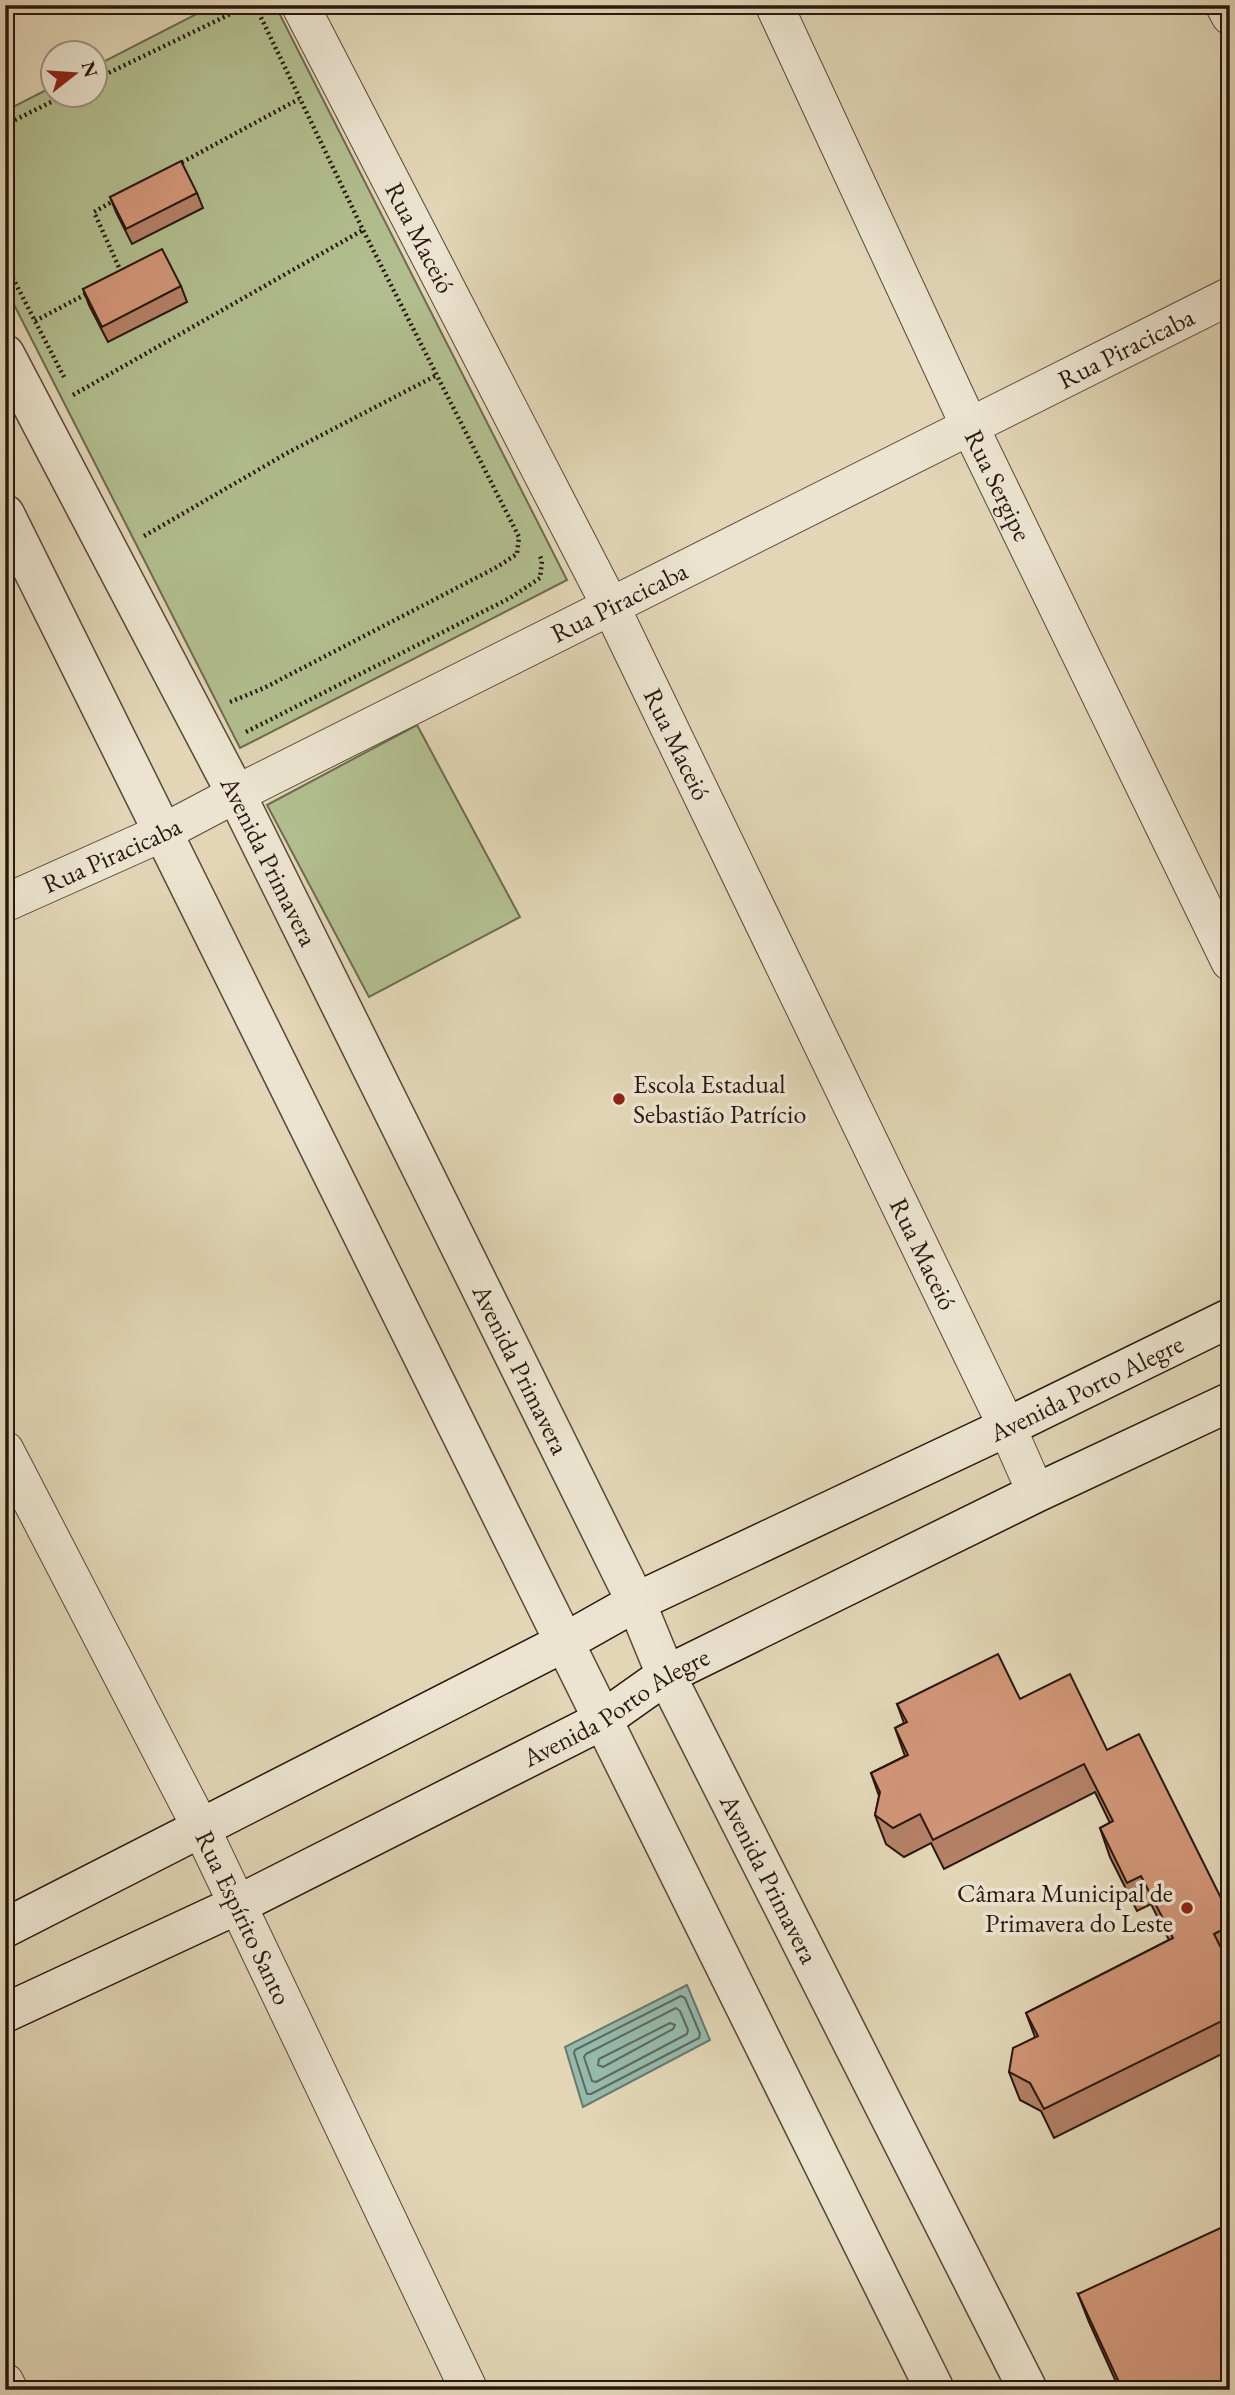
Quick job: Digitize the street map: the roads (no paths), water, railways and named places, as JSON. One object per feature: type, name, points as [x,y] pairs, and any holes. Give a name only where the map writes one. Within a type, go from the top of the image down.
[{"type":"street","name":"Rua Maceió","points":[[300,5],[611,607],[1007,1427],[1036,1493]]},
{"type":"street","name":"Rua Sergipe","points":[[774,5],[969,425],[1230,962]]},
{"type":"street","points":[[1224,5],[1230,16]]},
{"type":"street","name":"Rua Piracicaba","points":[[5,903],[164,832],[1230,296]]},
{"type":"street","name":"Avenida Primavera","points":[[5,354],[236,794],[636,1602],[666,1675],[1028,2390]]},
{"type":"street","points":[[5,514],[934,2390]]},
{"type":"street","name":"Avenida Porto Alegre","points":[[5,1928],[565,1642],[636,1602],[1007,1427],[1230,1318]]},
{"type":"street","name":"Avenida Porto Alegre","points":[[5,2013],[237,1905],[601,1721],[666,1675],[1036,1493],[1230,1402]]},
{"type":"street","name":"Rua Espírito Santo","points":[[5,1450],[201,1828],[469,2390]]},
{"type":"street","points":[[5,2382],[9,2390]]},
{"type":"water","points":[[687,1985],[710,2040],[583,2107],[565,2047]]},
{"type":"place","name":"Escola Estadual Sebastião Patrício","points":[[619,1099]]},
{"type":"place","name":"Câmara Municipal de Primavera do Leste","points":[[1187,1908]]}]
